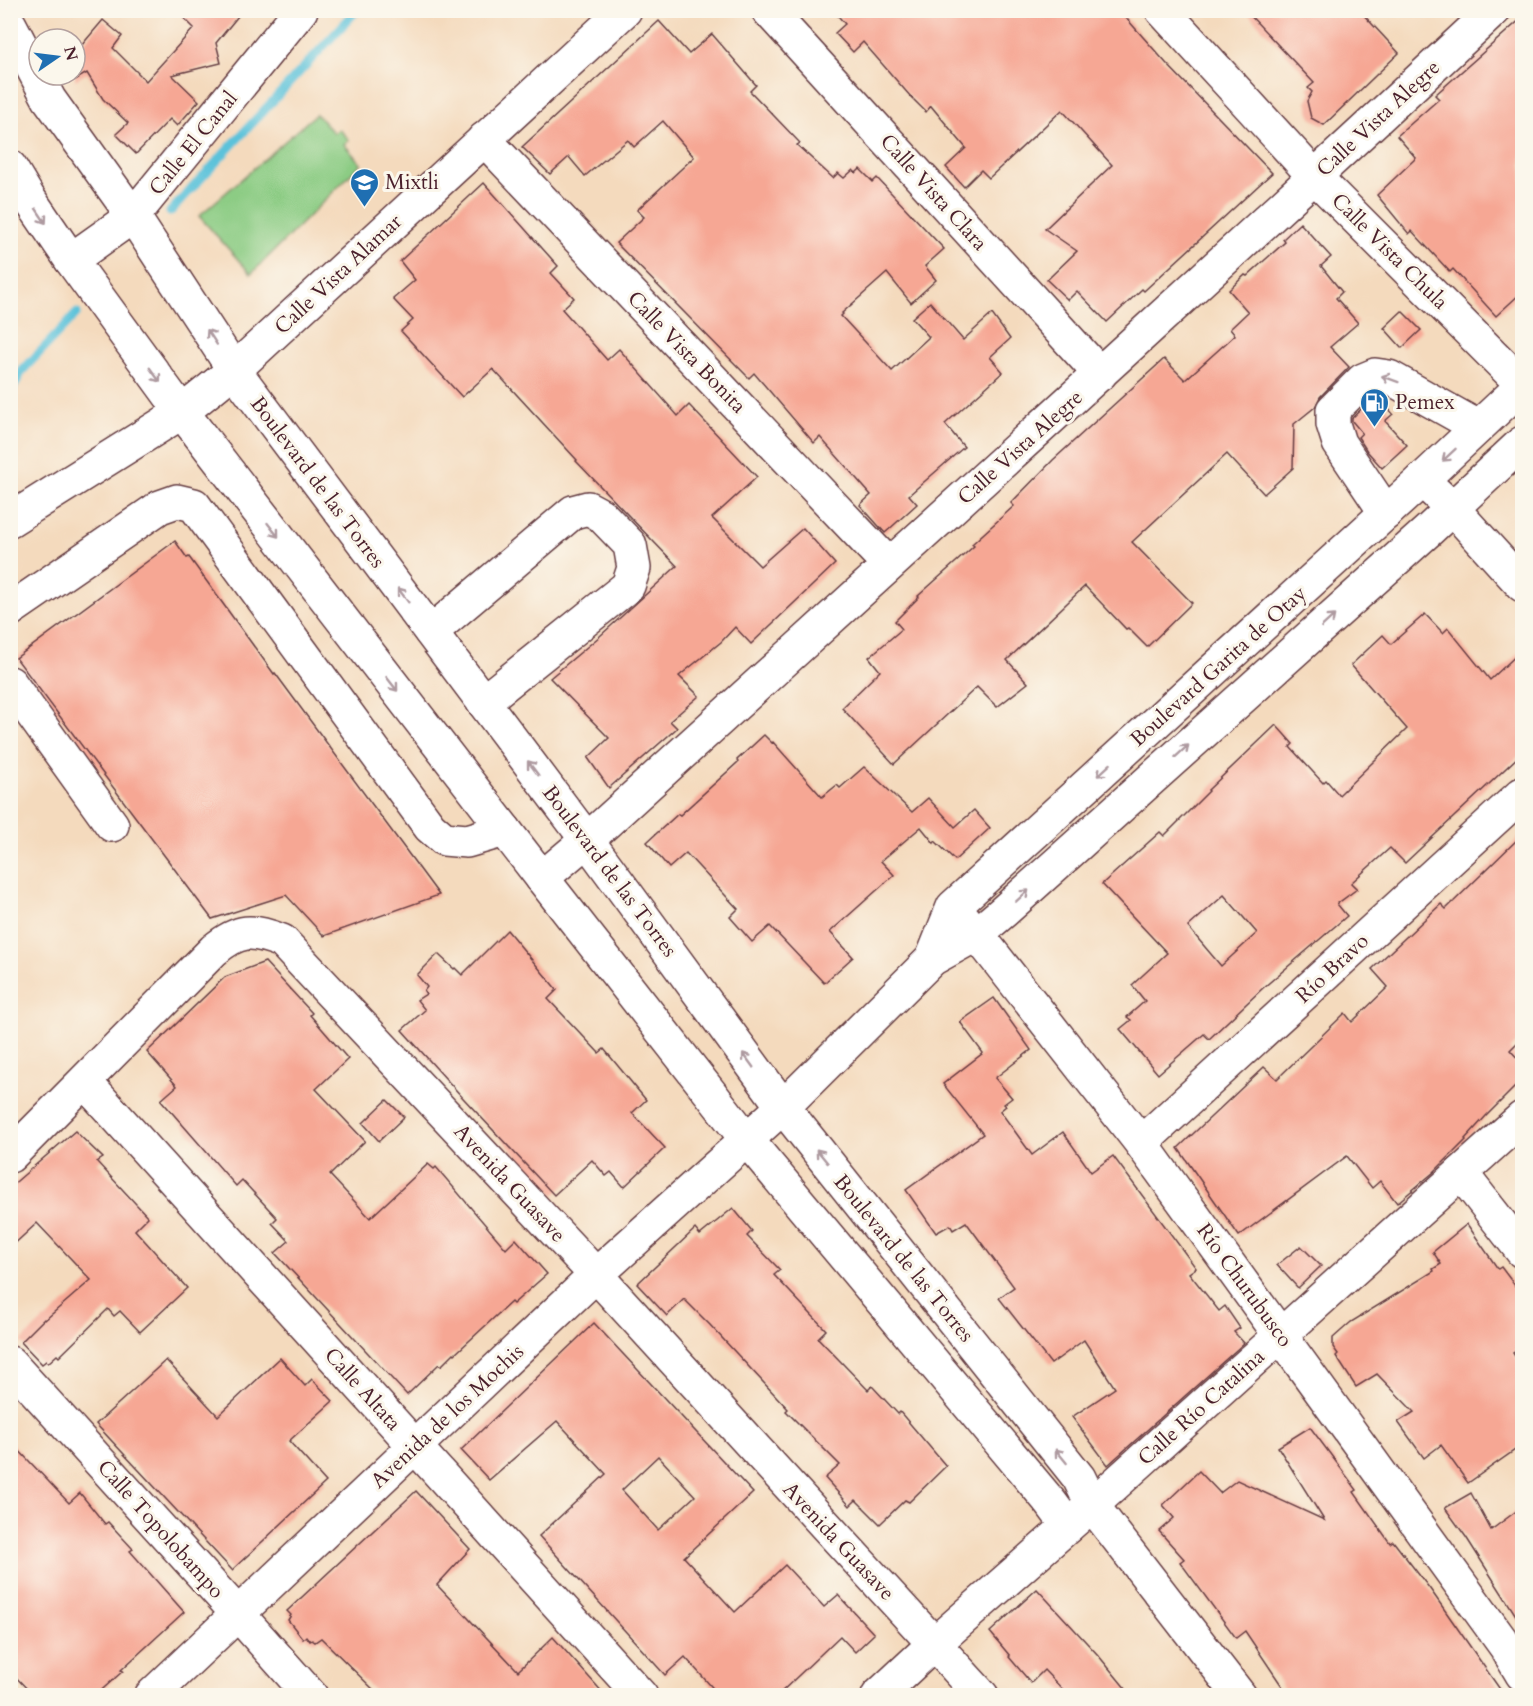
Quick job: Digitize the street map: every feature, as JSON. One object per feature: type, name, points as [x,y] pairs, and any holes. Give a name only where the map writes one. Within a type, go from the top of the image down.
[{"type":"street","name":"Calle El Canal","points":[[71,260],[133,216],[301,10]]},
{"type":"street","name":"Calle Vista Alamar","points":[[182,412],[234,370],[625,10]]},
{"type":"street","name":"Calle Vista Clara","points":[[768,10],[1100,374]]},
{"type":"street","name":"Calle Vista Chula","points":[[1162,10],[1315,177],[1522,385]]},
{"type":"street","name":"Calle Vista Alegre","points":[[542,878],[587,840],[1100,374],[1494,10]]},
{"type":"street","name":"Boulevard de las Torres","points":[[10,25],[49,99],[133,216],[234,370],[587,840],[783,1107],[1079,1478],[1092,1505],[1240,1695]]},
{"type":"street","name":"Calle Vista Bonita","points":[[484,139],[889,565]]},
{"type":"street","name":"Boulevard de las Torres","points":[[10,167],[71,260],[182,412],[542,878],[747,1140],[1068,1526]]},
{"type":"street","points":[[1386,513],[1340,443],[1333,424],[1334,410],[1363,380],[1375,375],[1389,377],[1478,427]]},
{"type":"street","name":"Boulevard Garita de Otay","points":[[932,959],[953,907],[1422,480],[1522,385]]},
{"type":"street","points":[[10,520],[182,412]]},
{"type":"street","name":"Boulevard Garita de Otay","points":[[747,1140],[932,959],[977,934],[1429,530],[1522,443]]},
{"type":"street","points":[[1422,480],[1452,507],[1522,585]]},
{"type":"street","points":[[10,610],[160,507],[177,501],[194,505],[430,827],[444,839],[466,841],[505,830]]},
{"type":"street","points":[[431,632],[573,512],[588,508],[602,515],[630,545],[634,568],[628,586],[483,702]]},
{"type":"street","points":[[10,683],[112,825]]},
{"type":"street","name":"Río Bravo","points":[[1142,1143],[1522,794]]},
{"type":"street","name":"Río Churubusco","points":[[953,907],[977,934],[1142,1143],[1506,1647],[1522,1674]]},
{"type":"street","name":"Avenida Guasave","points":[[10,1156],[214,950],[228,939],[242,933],[268,935],[282,941],[596,1275],[982,1695]]},
{"type":"street","name":"Calle Altata","points":[[85,1082],[641,1695]]},
{"type":"street","name":"Calle Río Catalina","points":[[878,1695],[1522,1118]]},
{"type":"street","name":"Avenida de los Mochis","points":[[151,1695],[596,1275],[747,1140]]},
{"type":"street","points":[[1461,1173],[1522,1251]]},
{"type":"street","name":"Calle Topolobampo","points":[[10,1363],[310,1695]]},
{"type":"green space","points":[[316,114],[334,133],[339,129],[349,140],[344,144],[361,164],[251,274],[199,216]]},
{"type":"building","points":[[176,10],[243,10],[216,43],[221,63],[172,75],[199,101],[177,126],[170,119],[136,154],[116,134],[128,123],[103,99],[87,73],[87,39],[103,20],[122,36],[113,48],[146,81],[194,28]]},
{"type":"building","points":[[833,10],[1119,10],[1166,63],[1272,173],[1107,322],[1077,291],[1068,300],[1047,280],[1077,251],[1045,229],[1112,165],[1062,110],[989,178],[981,170],[964,187],[946,167],[966,148],[931,106],[926,112],[863,42],[853,52],[835,33],[845,24]]},
{"type":"building","points":[[1245,10],[1359,10],[1399,53],[1324,125],[1311,118],[1307,101],[1312,92],[1308,88],[1314,83]]},
{"type":"building","points":[[1522,18],[1522,292],[1496,316],[1453,269],[1450,272],[1412,231],[1409,234],[1377,195],[1416,158],[1397,136],[1439,99],[1435,95]]},
{"type":"building","points":[[659,21],[689,54],[712,34],[756,85],[750,91],[800,143],[797,145],[833,178],[838,173],[844,178],[853,170],[856,173],[860,169],[873,182],[877,178],[944,249],[925,266],[936,280],[911,303],[887,273],[842,313],[841,316],[892,371],[929,337],[912,318],[930,302],[963,340],[992,314],[1010,339],[990,357],[1003,372],[945,424],[964,447],[909,495],[917,504],[885,533],[860,505],[871,495],[820,437],[814,443],[754,373],[749,378],[616,243],[644,217],[637,210],[694,157],[663,121],[634,147],[628,140],[585,176],[569,157],[550,174],[522,147]]},
{"type":"building","points":[[484,183],[558,266],[551,273],[574,298],[562,309],[607,360],[619,349],[678,416],[689,405],[757,477],[712,518],[760,566],[803,528],[835,564],[751,644],[735,627],[721,642],[679,676],[699,696],[670,721],[677,728],[609,788],[588,758],[609,738],[550,678],[677,566],[576,461],[493,369],[462,397],[401,331],[413,320],[393,299],[415,280],[400,261]]},
{"type":"building","points":[[1300,223],[1331,257],[1321,266],[1342,292],[1336,298],[1358,323],[1330,347],[1349,367],[1320,397],[1315,407],[1294,424],[1293,468],[1264,494],[1227,454],[1132,542],[1192,603],[1147,647],[1128,628],[1126,629],[1085,586],[1007,660],[1028,683],[997,707],[977,687],[894,764],[842,708],[880,671],[869,657],[902,629],[895,621],[918,596],[974,546],[972,544],[1014,506],[1011,503],[1053,460],[1164,359],[1185,380],[1235,335],[1230,329],[1248,312],[1229,290],[1285,242],[1283,239]]},
{"type":"building","points":[[1402,311],[1421,330],[1402,348],[1384,328]]},
{"type":"building","name":"Pemex","points":[[1376,395],[1393,414],[1385,421],[1407,445],[1382,468],[1358,437],[1362,433],[1352,421],[1352,418]]},
{"type":"building","points":[[175,541],[439,895],[324,936],[286,895],[212,919],[16,658]]},
{"type":"building","points":[[1425,614],[1443,633],[1448,628],[1490,680],[1522,650],[1522,753],[1405,863],[1390,848],[1351,883],[1357,889],[1337,904],[1347,916],[1263,988],[1209,1039],[1204,1034],[1158,1074],[1120,1029],[1131,1020],[1127,1017],[1145,1001],[1132,985],[1167,953],[1102,884],[1160,832],[1164,836],[1276,725],[1293,744],[1290,747],[1323,783],[1326,780],[1339,795],[1407,729],[1351,665],[1383,635],[1391,644]],"holes":[[[1224,895],[1257,933],[1221,966],[1188,927]]]},
{"type":"building","points":[[764,735],[822,797],[837,785],[840,788],[864,767],[912,812],[928,798],[955,827],[974,810],[990,828],[955,860],[935,841],[934,843],[921,827],[881,861],[894,875],[830,932],[853,957],[824,983],[770,926],[752,942],[730,917],[738,909],[686,853],[669,868],[647,842],[738,762],[737,760]]},
{"type":"building","points":[[1522,835],[1522,1038],[1510,1050],[1522,1063],[1522,1080],[1434,1172],[1397,1203],[1380,1181],[1372,1188],[1347,1156],[1239,1236],[1178,1148],[1264,1067],[1277,1079],[1345,1013],[1352,1022],[1388,987],[1372,969],[1441,904],[1446,909]]},
{"type":"building","points":[[507,930],[557,990],[548,999],[599,1053],[604,1049],[646,1100],[632,1113],[665,1148],[624,1187],[611,1172],[606,1176],[592,1160],[554,1195],[402,1030],[425,1010],[417,1000],[426,994],[424,991],[427,987],[417,975],[438,954],[462,975]]},
{"type":"building","points":[[265,962],[312,1013],[310,1015],[348,1059],[316,1089],[365,1141],[330,1175],[370,1218],[428,1164],[434,1169],[436,1167],[506,1249],[516,1239],[547,1274],[513,1304],[511,1302],[441,1366],[439,1364],[407,1395],[275,1253],[289,1241],[272,1223],[277,1218],[242,1180],[236,1186],[161,1100],[177,1086],[147,1052],[225,977]]},
{"type":"building","points":[[994,998],[1031,1050],[995,1078],[1012,1098],[1004,1104],[1006,1106],[1000,1111],[1032,1155],[1063,1132],[1091,1172],[1113,1156],[1196,1268],[1189,1273],[1219,1311],[1225,1306],[1240,1328],[1234,1332],[1244,1343],[1108,1465],[1072,1417],[1115,1388],[1084,1340],[1051,1364],[999,1298],[1014,1287],[966,1222],[953,1230],[950,1225],[936,1233],[906,1190],[983,1134],[943,1084],[983,1053],[960,1022]]},
{"type":"building","points":[[387,1100],[404,1117],[379,1141],[363,1123]]},
{"type":"building","points":[[75,1131],[103,1158],[97,1162],[148,1217],[135,1230],[187,1288],[140,1332],[120,1311],[114,1316],[108,1309],[59,1357],[57,1355],[48,1363],[46,1361],[42,1364],[21,1342],[44,1319],[91,1280],[37,1223],[10,1248],[10,1187]]},
{"type":"building","points":[[733,1208],[752,1231],[747,1236],[780,1270],[774,1275],[826,1330],[818,1338],[868,1390],[872,1386],[898,1414],[900,1412],[946,1466],[909,1502],[905,1500],[880,1524],[856,1500],[850,1506],[825,1478],[840,1465],[786,1411],[788,1409],[684,1299],[667,1316],[637,1284],[695,1229],[700,1235]]},
{"type":"building","points":[[1467,1224],[1498,1269],[1501,1267],[1522,1295],[1522,1347],[1513,1353],[1522,1367],[1522,1445],[1468,1483],[1441,1445],[1424,1458],[1398,1422],[1414,1412],[1377,1374],[1356,1387],[1336,1356],[1338,1354],[1333,1347],[1333,1338],[1351,1322],[1434,1271],[1433,1269],[1441,1264],[1433,1252]]},
{"type":"building","points":[[1301,1246],[1321,1266],[1298,1288],[1277,1265]]},
{"type":"building","points":[[594,1323],[753,1493],[684,1557],[735,1612],[785,1565],[824,1607],[838,1595],[874,1634],[855,1652],[840,1636],[778,1695],[719,1695],[685,1657],[665,1675],[539,1536],[606,1474],[557,1421],[489,1480],[461,1450]],"holes":[[[658,1456],[695,1496],[658,1530],[622,1490]]]},
{"type":"building","points":[[280,1358],[305,1386],[312,1379],[333,1401],[289,1441],[326,1482],[232,1570],[96,1424],[166,1360],[218,1416]]},
{"type":"building","points":[[1310,1427],[1357,1490],[1354,1492],[1390,1543],[1393,1541],[1430,1589],[1504,1695],[1288,1695],[1245,1631],[1236,1638],[1180,1562],[1184,1559],[1159,1531],[1174,1518],[1163,1505],[1199,1471],[1220,1493],[1237,1480],[1324,1520],[1278,1447]]},
{"type":"building","points":[[10,1441],[69,1503],[80,1493],[105,1524],[108,1522],[133,1549],[130,1551],[184,1612],[96,1695],[33,1695],[10,1671]]},
{"type":"building","points":[[416,1491],[470,1549],[437,1585],[518,1671],[553,1637],[605,1695],[379,1695],[321,1638],[315,1642],[310,1641],[306,1636],[303,1639],[288,1620],[291,1615],[287,1611]]},
{"type":"building","points":[[1471,1493],[1491,1530],[1522,1507],[1522,1625],[1445,1508]]},
{"type":"building","points":[[1037,1589],[1098,1655],[1131,1695],[1068,1695],[1044,1670],[1031,1683],[990,1632]]},
{"type":"waterway","points":[[170,212],[357,10]]},
{"type":"waterway","points":[[10,393],[22,371],[77,313]]},
{"type":"place","name":"Mixtli","points":[[364,208]]},
{"type":"place","name":"Pemex","points":[[1374,428]]}]
